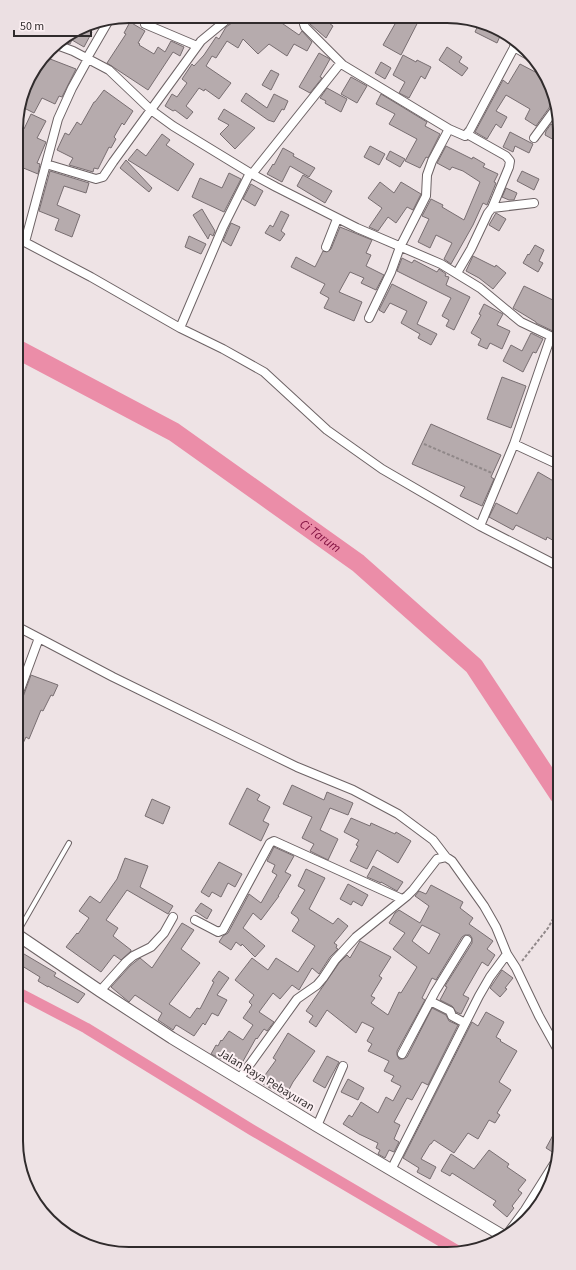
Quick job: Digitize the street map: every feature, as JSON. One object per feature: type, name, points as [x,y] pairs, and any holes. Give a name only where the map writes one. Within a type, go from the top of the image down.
[{"type":"main road","name":"Jalan Raya Pebayuran","points":[[23,939],[100,992],[172,1038],[499,1233]]},
{"type":"street","points":[[46,164],[90,178],[100,179],[197,46],[223,23]]},
{"type":"street","points":[[304,23],[305,27],[343,65],[449,129],[463,136],[467,134],[506,156],[510,161],[509,167],[492,208],[457,274]]},
{"type":"street","points":[[145,24],[197,46]]},
{"type":"street","points":[[106,26],[72,88],[58,119],[25,242],[91,277],[180,328],[224,349],[264,372],[327,430],[382,469],[480,526],[553,563]]},
{"type":"street","points":[[62,47],[73,51],[109,70],[151,110],[173,126],[251,173],[337,219],[442,264],[480,288],[521,322],[553,338]]},
{"type":"street","points":[[467,134],[515,47]]},
{"type":"street","points":[[180,328],[223,227],[251,173],[336,68],[339,65],[343,65]]},
{"type":"street","points":[[534,138],[552,114]]},
{"type":"street","points":[[369,318],[391,272],[400,247],[426,196],[427,176],[432,161],[449,129]]},
{"type":"street","points":[[492,208],[534,203]]},
{"type":"street","points":[[326,247],[337,219]]},
{"type":"street","points":[[480,526],[514,444],[553,341]]},
{"type":"street","points":[[514,444],[553,462]]},
{"type":"street","points":[[23,630],[113,677],[297,767],[353,790],[398,814],[433,840],[458,868],[484,906],[496,927],[507,954],[516,968],[553,1041]]},
{"type":"street","points":[[23,681],[39,638]]},
{"type":"street","points":[[195,920],[218,932],[223,930],[270,843],[274,840],[402,899]]},
{"type":"street","points":[[240,1078],[297,999],[317,985],[335,960],[356,937],[413,890],[437,859],[446,856]]},
{"type":"street","points":[[100,992],[133,956],[151,947],[164,933],[173,917]]},
{"type":"street","points":[[402,1054],[430,1001],[467,940]]},
{"type":"street","points":[[391,1170],[479,996],[490,977],[507,954]]},
{"type":"street","points":[[430,1001],[450,1011],[452,1016],[465,1023]]},
{"type":"street","points":[[317,1126],[343,1066]]},
{"type":"street","points":[[517,1221],[547,1175]]},
{"type":"lane","points":[[23,923],[69,842]]},
{"type":"path","points":[[424,444],[500,477]]},
{"type":"path","points":[[516,968],[548,928],[553,919]]},
{"type":"building","points":[[129,23],[145,31],[138,43],[154,54],[158,47],[165,52],[171,41],[184,47],[180,56],[173,52],[148,90],[107,63],[126,34],[124,33]]},
{"type":"building","points":[[232,23],[282,23],[299,35],[302,31],[312,42],[307,51],[294,44],[287,56],[269,44],[258,54],[243,39],[238,48],[227,41],[216,58],[212,56],[206,66],[231,83],[219,99],[205,89],[204,91],[199,88],[186,106],[193,112],[187,119],[175,110],[173,111],[165,106],[172,94],[177,97],[187,83],[182,79],[192,64],[194,66],[204,55],[216,37],[219,39],[226,27]]},
{"type":"building","points":[[329,23],[333,26],[326,38],[310,24]]},
{"type":"building","points":[[393,23],[417,23],[401,55],[383,45],[395,24]]},
{"type":"building","points":[[477,28],[500,37],[497,43],[475,32]]},
{"type":"building","points":[[89,31],[92,32],[84,47],[72,40],[70,44],[67,43],[70,41],[82,34]]},
{"type":"building","points":[[447,47],[462,57],[459,62],[468,68],[462,76],[439,60]]},
{"type":"building","points":[[319,53],[330,59],[320,77],[322,78],[310,93],[299,87]]},
{"type":"building","points":[[403,55],[416,62],[417,60],[431,67],[425,79],[421,76],[409,98],[399,93],[405,82],[393,75]]},
{"type":"building","points":[[50,59],[76,69],[62,97],[59,96],[55,104],[42,98],[34,113],[25,108],[31,88],[37,76]]},
{"type":"building","points":[[381,62],[391,68],[385,79],[375,73]]},
{"type":"building","points":[[520,64],[537,73],[545,88],[550,106],[536,126],[525,119],[530,109],[506,95],[496,111],[507,117],[501,128],[496,124],[487,139],[475,132],[503,80],[508,84]]},
{"type":"building","points":[[271,70],[279,74],[271,90],[262,85]]},
{"type":"building","points":[[351,77],[367,86],[357,103],[341,94]]},
{"type":"building","points":[[327,88],[347,99],[341,112],[325,103],[326,101],[320,98]]},
{"type":"building","points":[[104,90],[133,111],[124,125],[122,123],[114,137],[116,139],[111,148],[109,147],[98,169],[94,168],[93,172],[69,165],[73,158],[57,150],[65,133],[69,135],[77,122],[81,125],[94,102]]},
{"type":"building","points":[[246,93],[267,108],[274,94],[288,101],[284,110],[282,109],[274,122],[268,120],[241,101]]},
{"type":"building","points":[[381,94],[427,122],[425,126],[440,134],[428,158],[426,157],[420,168],[405,161],[417,139],[389,124],[395,114],[376,104]]},
{"type":"building","points":[[224,109],[255,128],[235,149],[220,134],[229,125],[218,119]]},
{"type":"building","points":[[31,114],[46,121],[37,138],[46,142],[37,163],[40,164],[38,174],[23,168],[24,129]]},
{"type":"building","points":[[551,124],[553,125],[553,139],[545,135]]},
{"type":"building","points":[[510,132],[533,144],[529,153],[515,146],[513,152],[503,147]]},
{"type":"building","points":[[162,134],[170,140],[166,145],[194,164],[178,191],[128,160],[137,149],[146,156]]},
{"type":"building","points":[[370,146],[385,154],[379,165],[364,157]]},
{"type":"building","points":[[446,146],[472,159],[473,157],[485,164],[483,167],[498,174],[487,205],[483,203],[473,225],[451,264],[444,259],[452,243],[436,235],[430,248],[418,242],[429,219],[422,216],[431,199],[443,205],[442,207],[464,220],[480,182],[463,171],[452,167],[450,170],[437,163]]},
{"type":"building","points":[[283,148],[294,154],[293,156],[315,168],[309,177],[290,166],[282,182],[267,174],[273,164],[274,165]]},
{"type":"building","points":[[390,151],[405,159],[400,167],[386,159]]},
{"type":"building","points":[[126,160],[152,188],[149,192],[120,168]]},
{"type":"building","points":[[50,171],[89,183],[86,193],[64,186],[57,205],[80,215],[72,237],[55,230],[59,219],[39,211]]},
{"type":"building","points":[[522,171],[539,179],[534,190],[517,181]]},
{"type":"building","points":[[229,173],[241,179],[224,212],[192,197],[200,178],[222,188]]},
{"type":"building","points":[[303,175],[332,191],[325,203],[297,186]]},
{"type":"building","points":[[380,182],[394,193],[401,182],[421,194],[413,210],[407,207],[396,223],[388,217],[378,231],[369,227],[382,208],[368,198]]},
{"type":"building","points":[[251,184],[263,191],[255,206],[243,199]]},
{"type":"building","points":[[506,188],[517,193],[514,200],[509,200],[502,197]]},
{"type":"building","points":[[202,209],[215,231],[213,236],[210,234],[208,239],[193,215]]},
{"type":"building","points":[[281,211],[289,215],[281,231],[285,234],[280,241],[265,233],[270,225],[273,227]]},
{"type":"building","points":[[496,213],[506,219],[499,231],[489,225]]},
{"type":"building","points":[[231,223],[240,227],[231,246],[223,241]]},
{"type":"building","points":[[340,227],[372,240],[366,253],[371,255],[366,266],[384,275],[376,290],[361,283],[364,278],[350,272],[339,292],[362,302],[354,321],[324,308],[329,298],[320,293],[325,284],[291,267],[296,257],[315,267],[323,251],[327,252],[331,249]]},
{"type":"building","points":[[189,236],[206,244],[201,254],[185,247]]},
{"type":"building","points":[[535,245],[544,250],[539,261],[543,263],[538,272],[523,263]]},
{"type":"building","points":[[473,256],[495,267],[496,265],[506,273],[493,289],[479,278],[466,271]]},
{"type":"building","points":[[402,258],[412,263],[414,260],[437,272],[439,269],[446,274],[445,276],[449,277],[446,285],[470,297],[454,330],[446,326],[449,320],[442,316],[451,298],[397,271]]},
{"type":"building","points":[[392,284],[427,302],[417,324],[437,334],[431,345],[418,338],[420,334],[401,323],[407,311],[390,303],[384,313],[379,310]]},
{"type":"building","points":[[524,286],[553,300],[553,331],[536,323],[513,308]]},
{"type":"building","points":[[484,304],[503,314],[497,325],[510,331],[502,349],[490,343],[487,349],[478,345],[481,339],[471,333],[481,315],[479,314]]},
{"type":"building","points":[[531,333],[543,339],[536,353],[533,352],[523,372],[503,361],[511,345],[522,351]]},
{"type":"building","points":[[502,377],[526,386],[511,428],[487,419]]},
{"type":"building","points":[[431,424],[501,455],[491,477],[494,479],[482,506],[460,496],[465,487],[412,464]]},
{"type":"building","points":[[538,472],[553,481],[553,540],[547,537],[546,540],[516,525],[513,530],[489,517],[496,503],[517,514]]},
{"type":"building","points":[[31,675],[58,685],[43,711],[41,710],[29,739],[26,737],[23,743],[23,697]]},
{"type":"building","points":[[292,785],[324,800],[327,792],[353,803],[348,815],[330,808],[320,830],[338,839],[328,860],[310,851],[314,844],[302,838],[312,817],[283,804]]},
{"type":"building","points":[[247,788],[260,795],[257,800],[270,807],[263,821],[269,824],[261,841],[229,824]]},
{"type":"building","points":[[152,799],[170,807],[163,824],[145,816]]},
{"type":"building","points":[[351,818],[370,826],[371,823],[395,834],[396,832],[411,841],[398,863],[377,850],[367,869],[350,861],[358,846],[356,845],[359,840],[344,832]]},
{"type":"building","points":[[274,847],[294,856],[285,872],[291,875],[279,896],[261,920],[253,913],[243,928],[265,946],[255,957],[242,944],[241,946],[236,942],[231,950],[219,942],[223,936],[228,933],[249,894],[261,903],[277,875],[272,872],[275,865],[267,861]]},
{"type":"building","points":[[125,858],[148,866],[140,887],[173,906],[168,914],[127,890],[106,920],[118,928],[113,936],[131,951],[121,960],[114,955],[101,972],[66,947],[77,933],[78,934],[89,918],[79,911],[90,896],[100,903],[117,879]]},
{"type":"building","points":[[219,862],[242,874],[235,887],[228,883],[221,897],[212,892],[209,897],[201,892]]},
{"type":"building","points":[[373,866],[403,882],[397,891],[381,882],[367,877]]},
{"type":"building","points":[[306,869],[325,878],[309,909],[333,924],[338,918],[348,926],[334,943],[337,945],[336,948],[338,949],[330,957],[319,974],[312,968],[299,990],[292,985],[280,999],[273,993],[259,1012],[274,1022],[267,1031],[264,1029],[257,1039],[256,1038],[242,1063],[225,1053],[221,1059],[211,1054],[216,1045],[218,1046],[229,1031],[243,1040],[253,1025],[243,1018],[252,1005],[249,1002],[254,995],[235,980],[252,958],[268,970],[276,958],[298,972],[315,946],[292,931],[299,920],[291,913],[305,890],[298,886]]},
{"type":"building","points":[[348,884],[368,895],[362,906],[353,901],[351,905],[340,899]]},
{"type":"building","points":[[431,885],[463,902],[460,908],[473,918],[469,924],[493,941],[487,949],[495,955],[488,966],[482,962],[463,995],[469,998],[461,1014],[456,1012],[452,1006],[440,1000],[447,987],[445,986],[472,943],[472,938],[470,935],[465,935],[462,937],[436,980],[432,978],[422,998],[425,1000],[397,1051],[399,1059],[407,1057],[432,1008],[446,1015],[449,1021],[458,1025],[428,1085],[422,1082],[412,1100],[407,1098],[394,1122],[400,1125],[394,1139],[399,1142],[394,1152],[389,1150],[385,1158],[378,1154],[380,1150],[376,1148],[378,1143],[343,1124],[349,1115],[352,1117],[361,1102],[378,1113],[386,1097],[393,1101],[401,1086],[391,1081],[394,1076],[384,1071],[389,1061],[368,1051],[372,1044],[367,1041],[374,1028],[362,1022],[356,1033],[327,1010],[316,1027],[309,1022],[313,1016],[306,1011],[339,963],[347,955],[350,958],[360,941],[391,957],[379,976],[382,978],[371,996],[375,998],[371,1003],[388,1015],[399,992],[401,993],[417,967],[393,949],[405,933],[389,923],[395,913],[399,910],[420,923],[429,906],[415,896],[419,891],[426,894]],"holes":[[[422,925],[440,934],[429,954],[412,941]]]},
{"type":"building","points":[[201,903],[212,910],[207,919],[195,911]]},
{"type":"building","points":[[182,923],[194,930],[181,949],[200,963],[169,1004],[190,1018],[197,1008],[200,1009],[214,982],[212,981],[219,971],[229,978],[217,995],[227,1000],[218,1016],[212,1013],[205,1025],[203,1023],[194,1036],[176,1025],[173,1030],[158,1020],[162,1013],[135,995],[129,1002],[111,987],[130,966],[140,958],[152,968]]},
{"type":"building","points":[[23,953],[56,973],[54,976],[85,994],[78,1003],[38,981],[40,977],[23,966]]},
{"type":"building","points":[[502,970],[513,978],[505,988],[507,989],[500,997],[490,988]]},
{"type":"building","points":[[486,1012],[504,1022],[496,1037],[517,1051],[499,1082],[511,1090],[497,1113],[500,1115],[495,1123],[489,1120],[478,1139],[468,1133],[454,1153],[434,1140],[430,1144],[421,1159],[436,1167],[430,1179],[417,1172],[419,1168],[403,1158],[472,1022],[478,1026]]},
{"type":"building","points":[[288,1033],[315,1051],[293,1082],[285,1097],[260,1082],[276,1060],[273,1058]]},
{"type":"building","points":[[327,1056],[339,1062],[325,1088],[313,1081]]},
{"type":"building","points":[[348,1079],[364,1088],[358,1100],[341,1092]]},
{"type":"building","points":[[553,1135],[552,1152],[546,1148]]},
{"type":"building","points":[[489,1150],[509,1164],[507,1167],[526,1180],[518,1190],[522,1193],[512,1206],[514,1208],[507,1217],[493,1205],[496,1201],[452,1173],[450,1176],[441,1171],[451,1154],[474,1169]]},
{"type":"waterway","name":"Ci Tarum","points":[[23,352],[174,432],[358,563],[474,666],[553,786]]},
{"type":"waterway","points":[[23,995],[86,1028],[252,1130],[450,1247]]}]
